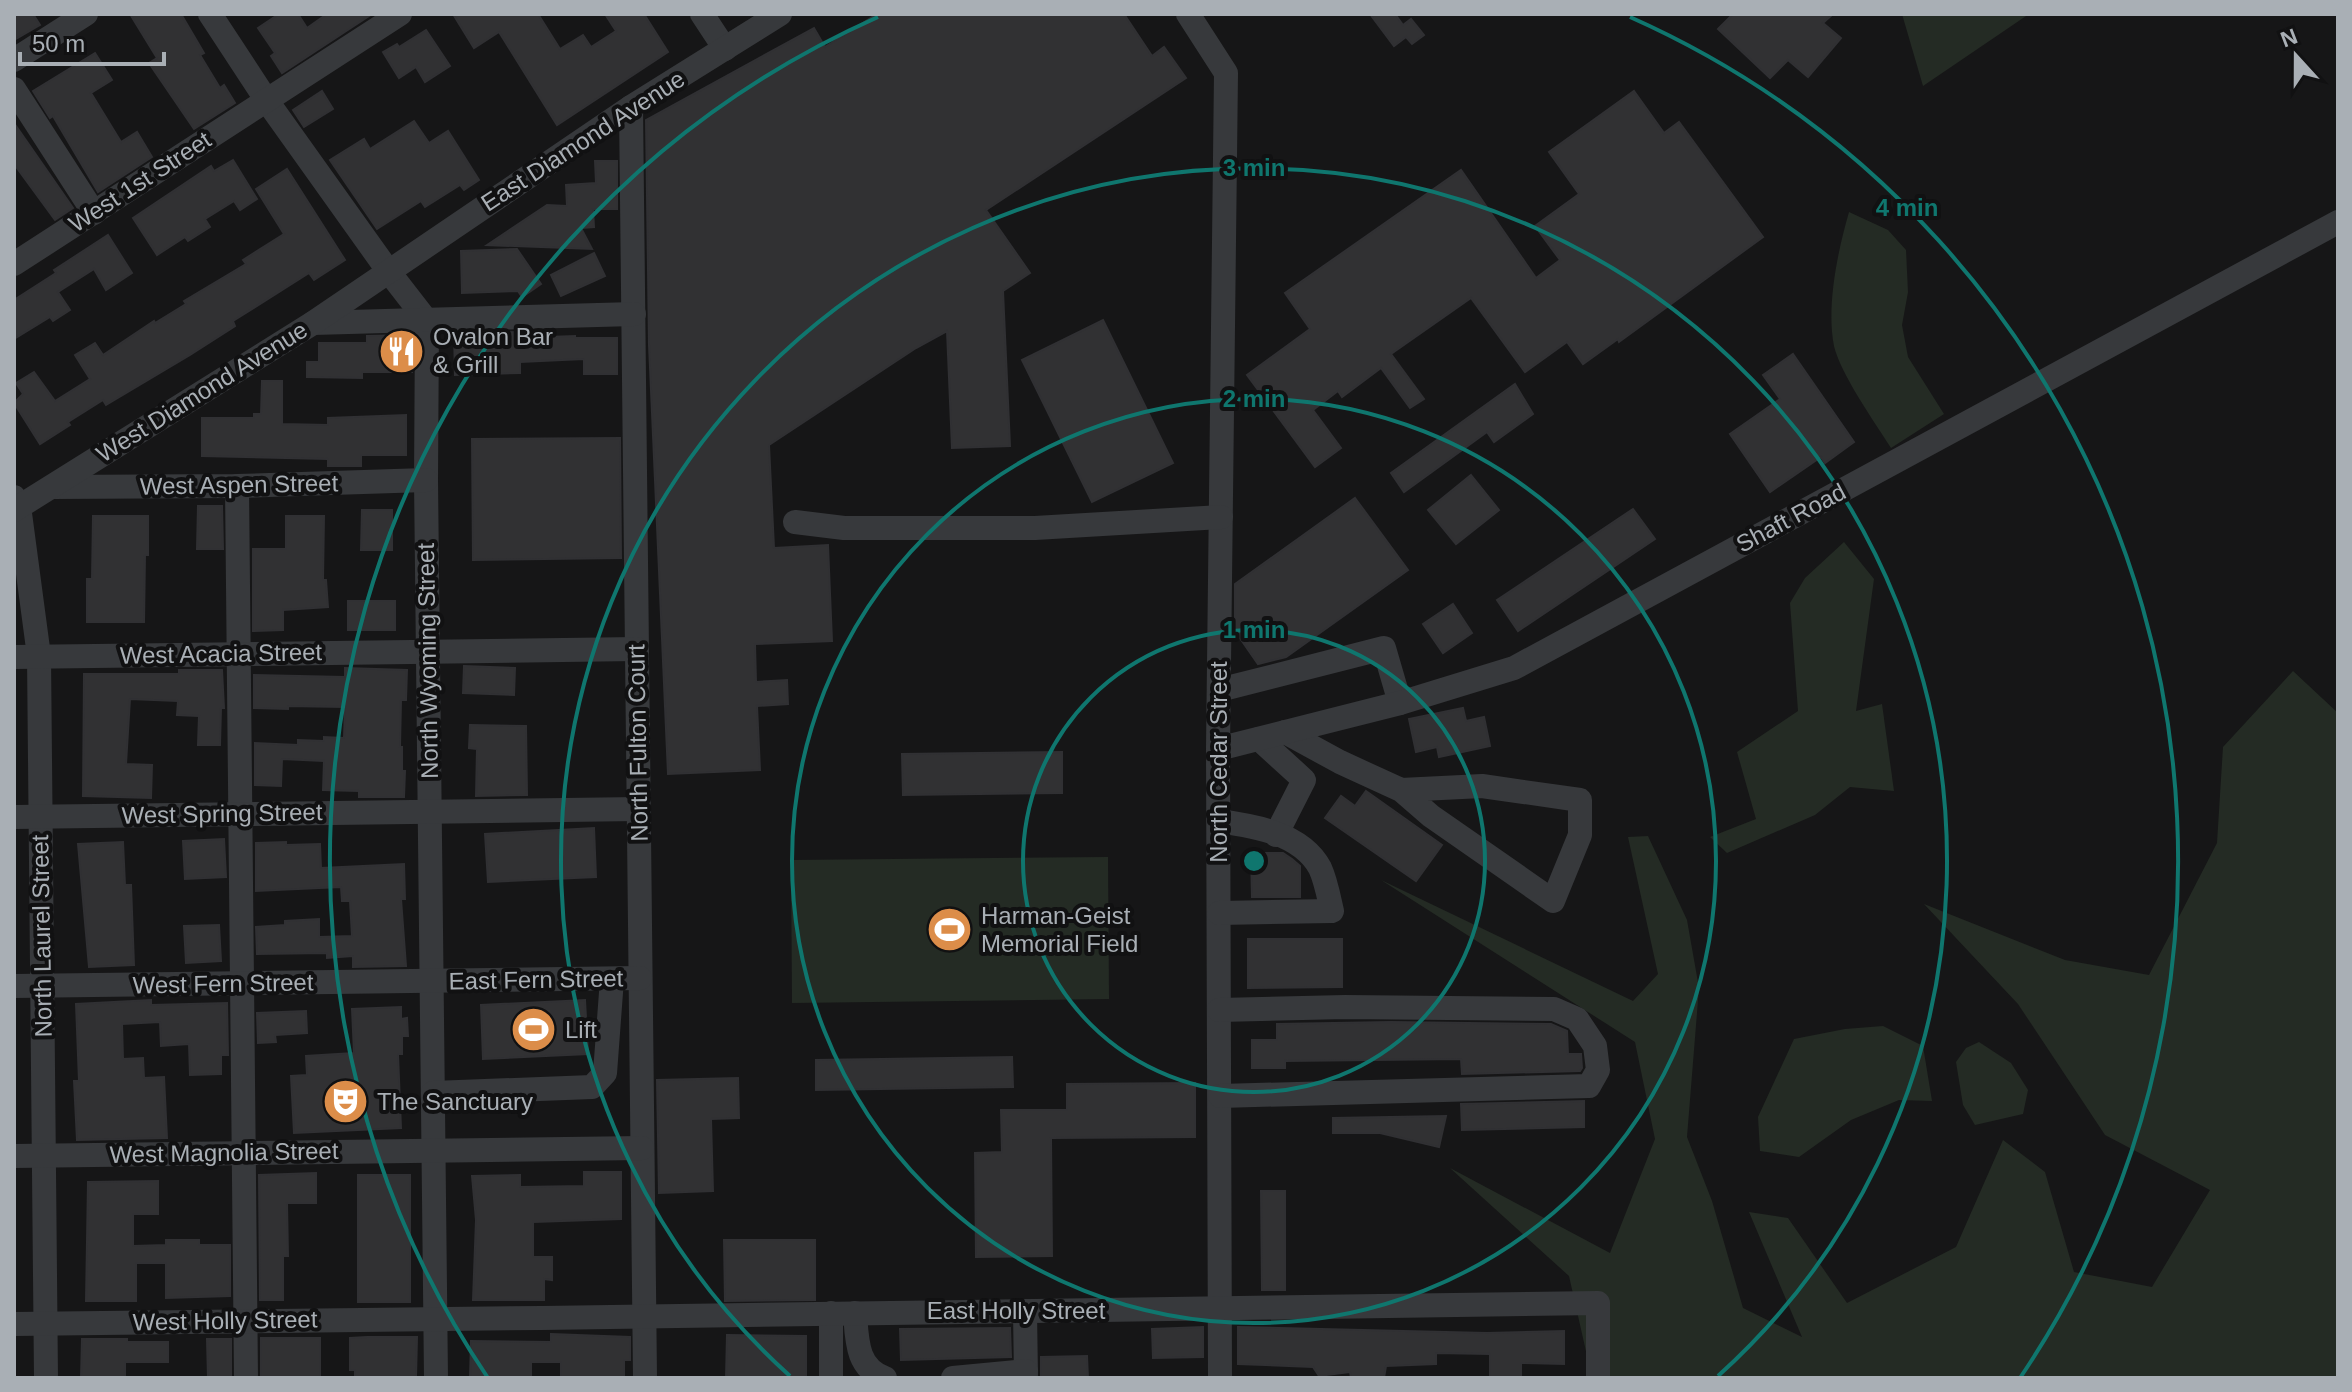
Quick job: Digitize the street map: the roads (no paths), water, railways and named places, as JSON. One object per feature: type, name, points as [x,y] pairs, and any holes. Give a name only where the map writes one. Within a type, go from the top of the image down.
[{"type":"street","points":[[14,60],[86,14]]},
{"type":"street","points":[[210,14],[267,101],[427,321]]},
{"type":"street","name":"West 1st Street","points":[[14,264],[400,14]]},
{"type":"street","points":[[702,14],[725,49]]},
{"type":"street","name":"East Diamond Avenue","points":[[389,272],[631,107],[780,14]]},
{"type":"street","name":"North Cedar Street","points":[[1188,14],[1226,73],[1218,749],[1220,1378]]},
{"type":"street","points":[[14,89],[94,213]]},
{"type":"street","name":"North Fulton Court","points":[[631,107],[645,1378]]},
{"type":"street","name":"Shaft Road","points":[[1218,749],[1400,703],[1514,668],[2338,222]]},
{"type":"street","name":"West Diamond Avenue","points":[[16,504],[52,487],[389,272]]},
{"type":"street","points":[[313,323],[634,314]]},
{"type":"street","name":"North Wyoming Street","points":[[427,321],[436,1378]]},
{"type":"street","name":"West Aspen Street","points":[[52,487],[237,486],[426,480]]},
{"type":"street","points":[[237,486],[246,1378]]},
{"type":"street","name":"North Laurel Street","points":[[16,504],[39,656],[46,1378]]},
{"type":"street","points":[[795,522],[844,528],[1019,528],[1221,517]]},
{"type":"street","points":[[1219,690],[1384,648],[1400,703]]},
{"type":"street","name":"West Acacia Street","points":[[14,657],[637,649]]},
{"type":"street","points":[[1285,732],[1401,790],[1431,816],[1553,901],[1580,835],[1580,800],[1482,786],[1401,790]]},
{"type":"street","points":[[1259,739],[1304,780],[1276,835]]},
{"type":"street","name":"West Spring Street","points":[[14,817],[639,809]]},
{"type":"street","points":[[1219,821],[1259,826],[1306,849],[1320,869],[1332,911],[1219,913]]},
{"type":"street","name":"East Fern Street","points":[[432,981],[640,978]]},
{"type":"street","points":[[433,1093],[592,1087],[605,1073],[612,979]]},
{"type":"street","name":"West Fern Street","points":[[14,986],[432,981]]},
{"type":"street","points":[[1219,1010],[1345,1007],[1554,1009],[1577,1019],[1595,1046],[1598,1070],[1589,1086],[1220,1096]]},
{"type":"street","name":"West Magnolia Street","points":[[14,1156],[642,1148]]},
{"type":"street","name":"East Holly Street","points":[[435,1318],[1221,1311],[1598,1303],[1598,1378]]},
{"type":"street","points":[[953,1378],[1026,1374],[1025,1311]]},
{"type":"street","points":[[831,1378],[843,1313]]},
{"type":"street","points":[[843,1313],[861,1358],[875,1375],[885,1378]]},
{"type":"street","name":"West Holly Street","points":[[14,1324],[435,1318]]},
{"type":"place","name":"Ovalon Bar & Grill","points":[[402,351]]},
{"type":"place","name":"Harman-Geist Memorial Field","points":[[950,930]]},
{"type":"place","name":"Lift","points":[[534,1030]]},
{"type":"place","name":"The Sanctuary","points":[[346,1102]]}]
